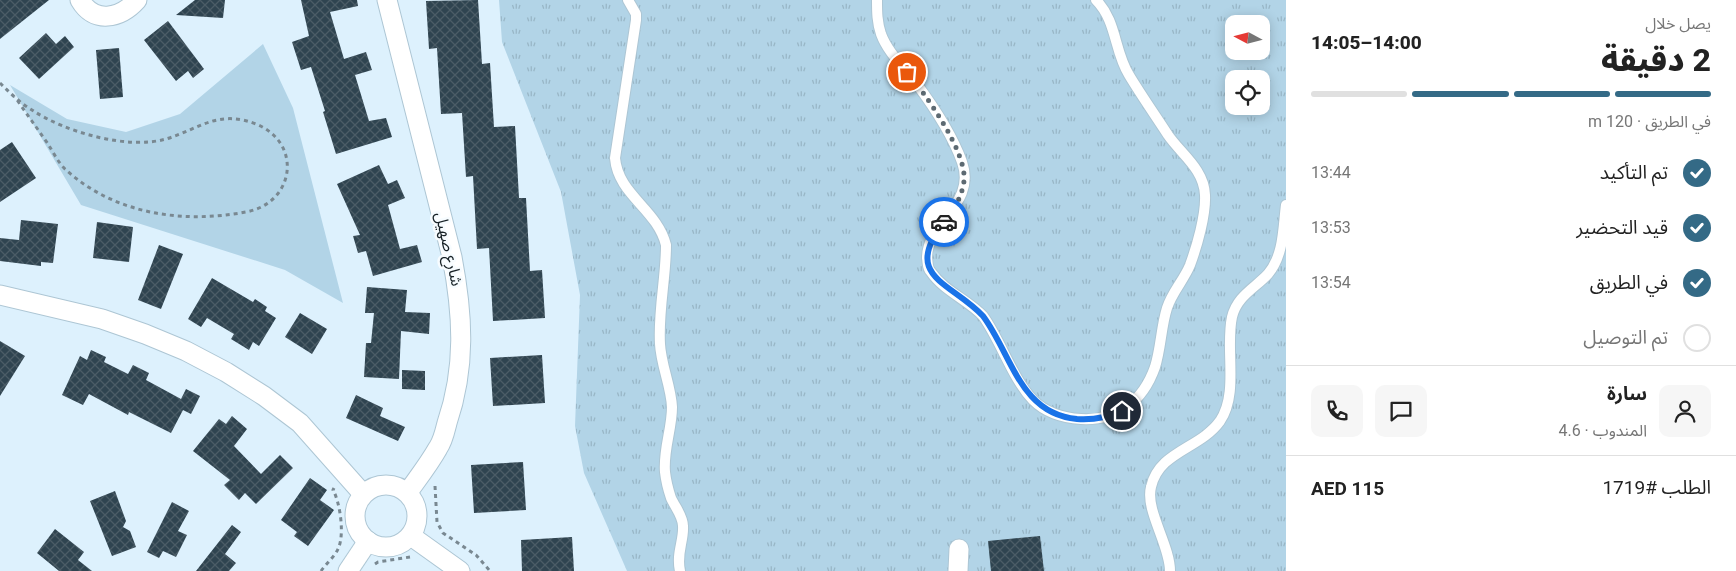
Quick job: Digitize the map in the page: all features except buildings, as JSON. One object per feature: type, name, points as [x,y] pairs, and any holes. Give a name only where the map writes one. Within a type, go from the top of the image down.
[{"type":"street","points":[[80,0],[89,10],[99,15],[110,16],[120,14],[136,0]]},
{"type":"street","name":"شارع صهيل","points":[[387,0],[452,258],[460,296],[462,334],[452,410],[439,447],[408,492]]},
{"type":"street","points":[[0,294],[120,325],[178,348],[218,368],[264,396],[300,423],[363,494]]},
{"type":"street","points":[[390,484],[408,492],[414,500],[418,518],[416,528],[411,536],[404,542],[386,548],[376,546],[360,534],[355,514],[357,504],[363,494],[370,488],[390,484]]},
{"type":"street","points":[[411,536],[460,571]]},
{"type":"street","points":[[348,571],[368,541]]},
{"type":"street","points":[[958,571],[959,549]]},
{"type":"lane","points":[[628,0],[636,14],[636,20],[615,158],[616,167],[622,182],[658,223],[666,245],[660,342],[661,358],[670,389],[672,406],[665,468],[666,482],[683,525],[679,556],[680,571]]},
{"type":"lane","points":[[877,0],[877,19],[888,49],[931,104],[945,126],[963,163],[965,178],[962,194],[955,207],[934,234],[927,254],[928,267],[931,273],[977,309],[983,316],[1024,388],[1034,400],[1045,410],[1058,416],[1088,419],[1111,416],[1122,411],[1132,404],[1145,387],[1154,368],[1168,306],[1189,266],[1196,244],[1205,195],[1202,181],[1196,169],[1169,136],[1126,70],[1119,54],[1111,21],[1096,0]]},
{"type":"lane","points":[[1170,571],[1169,560],[1151,502],[1150,490],[1154,477],[1160,466],[1211,431],[1226,410],[1230,392],[1230,347],[1234,310],[1244,294],[1268,273],[1273,266],[1280,249],[1286,205]]},
{"type":"path","points":[[0,83],[32,111],[63,126],[97,137],[129,142],[149,142],[165,139],[211,120],[227,119],[255,124],[272,132],[284,147],[288,165],[285,184],[274,200],[258,210],[225,216],[187,217],[150,213],[114,201],[88,186],[64,168],[15,98]]},
{"type":"path","points":[[321,571],[338,548],[342,535],[338,498],[332,490],[344,474]]},
{"type":"path","points":[[373,566],[378,562],[408,557],[415,558]]},
{"type":"green space","points":[[499,0],[1286,0],[1286,571],[627,571],[584,473],[575,426],[580,295],[561,192],[502,42]]},
{"type":"green space","points":[[263,44],[293,108],[343,303],[285,270],[81,205],[10,85],[67,119],[126,132],[180,114]]},
{"type":"way so far","points":[[907,72],[945,126],[963,163],[965,178],[962,194],[944,222]]},
{"type":"route","points":[[944,222],[934,234],[927,254],[928,267],[931,273],[977,309],[983,316],[1024,388],[1034,400],[1045,410],[1058,416],[1088,419],[1101,418],[1122,411]]}]
